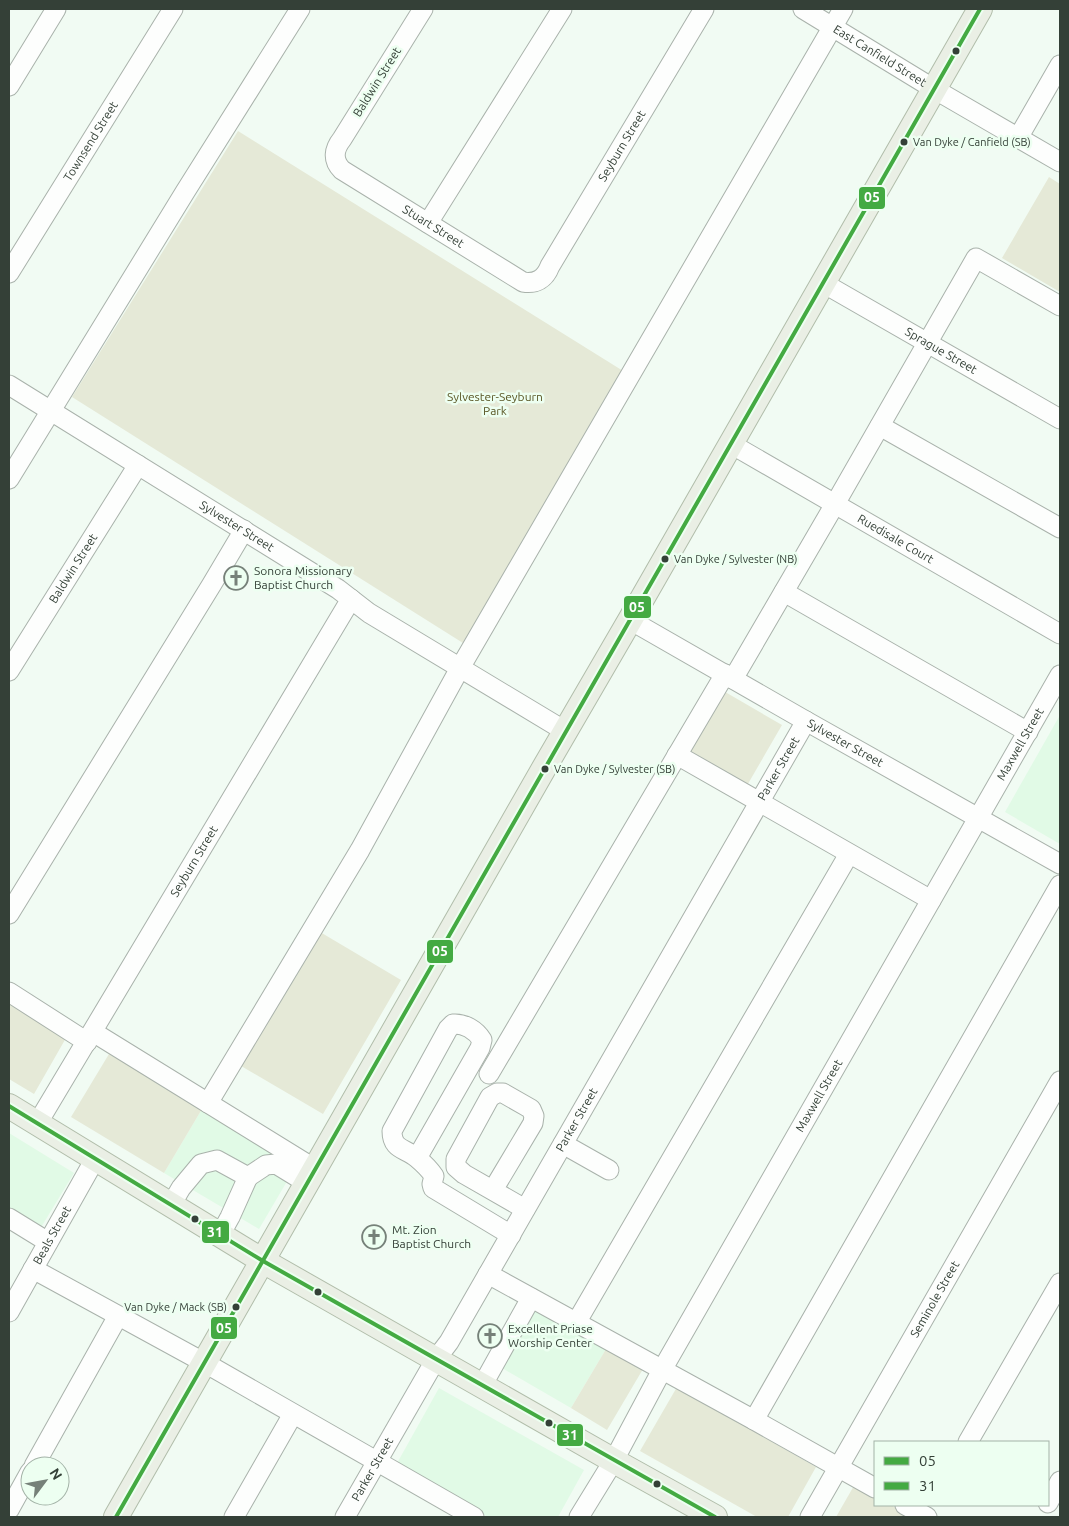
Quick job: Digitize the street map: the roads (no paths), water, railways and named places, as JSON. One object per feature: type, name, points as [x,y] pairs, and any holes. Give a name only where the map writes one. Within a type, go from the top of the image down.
[{"type":"main road","points":[[116,1517],[980,9]]},
{"type":"main road","points":[[9,1106],[263,1261],[715,1517]]},
{"type":"street","points":[[9,86],[56,9]]},
{"type":"street","name":"Townsend Street","points":[[9,273],[173,9]]},
{"type":"street","points":[[9,479],[300,9]]},
{"type":"street","name":"Baldwin Street","points":[[335,157],[337,145],[423,9]]},
{"type":"street","points":[[428,223],[562,9]]},
{"type":"street","name":"Seyburn Street","points":[[539,281],[547,274],[704,9]]},
{"type":"street","name":"East Canfield Street","points":[[803,9],[934,89],[1060,162]]},
{"type":"street","points":[[208,1103],[360,850],[460,668],[844,9]]},
{"type":"street","points":[[1018,138],[1060,66]]},
{"type":"street","name":"Stuart Street","points":[[335,157],[342,170],[523,282],[539,281]]},
{"type":"street","points":[[489,1074],[677,755],[784,592],[976,258],[1060,306]]},
{"type":"street","name":"Sprague Street","points":[[823,283],[1060,419]]},
{"type":"street","name":"Sylvester Street","points":[[9,385],[338,589],[369,612],[565,731]]},
{"type":"street","points":[[880,426],[1060,528]]},
{"type":"street","name":"Ruedisale Court","points":[[730,444],[1060,634]]},
{"type":"street","name":"Baldwin Street","points":[[9,671],[138,465]]},
{"type":"street","points":[[9,914],[244,530]]},
{"type":"street","points":[[784,592],[1028,732]]},
{"type":"street","name":"Seyburn Street","points":[[37,1124],[351,599]]},
{"type":"street","name":"Sylvester Street","points":[[630,620],[1060,864]]},
{"type":"street","name":"Maxwell Street","points":[[579,1517],[614,1460],[662,1370],[1060,675]]},
{"type":"street","name":"Parker Street","points":[[345,1517],[436,1359],[445,1348],[526,1209],[806,721]]},
{"type":"street","points":[[677,755],[931,900]]},
{"type":"street","points":[[576,1323],[849,854]]},
{"type":"street","points":[[754,1420],[1060,885]]},
{"type":"street","points":[[9,992],[208,1103],[311,1176]]},
{"type":"street","points":[[417,1158],[480,1048],[482,1040],[478,1033],[460,1023],[453,1024],[448,1029],[392,1131],[392,1140],[397,1146],[417,1158],[434,1176],[433,1188],[510,1234]]},
{"type":"street","name":"Seminole Street","points":[[810,1517],[1060,1081]]},
{"type":"street","points":[[493,1190],[533,1124],[534,1116],[531,1109],[503,1093],[497,1093],[490,1097],[456,1159],[456,1167],[464,1174],[526,1209]]},
{"type":"street","points":[[563,1144],[609,1170]]},
{"type":"street","name":"Beals Street","points":[[9,1312],[95,1159]]},
{"type":"street","points":[[171,1205],[181,1188],[201,1164],[217,1160],[248,1177]]},
{"type":"street","points":[[220,1235],[248,1177],[266,1165],[276,1164],[311,1176]]},
{"type":"street","points":[[9,1218],[48,1242]]},
{"type":"street","points":[[33,1269],[204,1363],[466,1515]]},
{"type":"street","points":[[488,1274],[874,1487]]},
{"type":"street","points":[[969,1441],[1060,1283]]},
{"type":"street","points":[[482,1386],[531,1298]]},
{"type":"street","points":[[40,1456],[118,1316]]},
{"type":"street","points":[[234,1517],[293,1414]]},
{"type":"street","points":[[1049,1500],[1060,1481]]},
{"type":"street","points":[[9,1510],[20,1490]]},
{"type":"street","points":[[908,1506],[928,1513]]},
{"type":"place","name":"Van Dyke / Canfield (SB)","points":[[904,142]]},
{"type":"place","name":"Van Dyke / Sylvester (NB)","points":[[665,559]]},
{"type":"place","name":"Sonora Missionary Baptist Church","points":[[236,578]]},
{"type":"place","name":"Van Dyke / Sylvester (SB)","points":[[545,769]]},
{"type":"place","name":"Mt. Zion Baptist Church","points":[[374,1237]]},
{"type":"place","name":"Van Dyke / Mack (SB)","points":[[236,1307]]},
{"type":"place","name":"Excellent Priase Worship Center","points":[[490,1336]]},
{"type":"park label","name":"Sylvester-Seyburn Park","points":[[495,404]]}]
